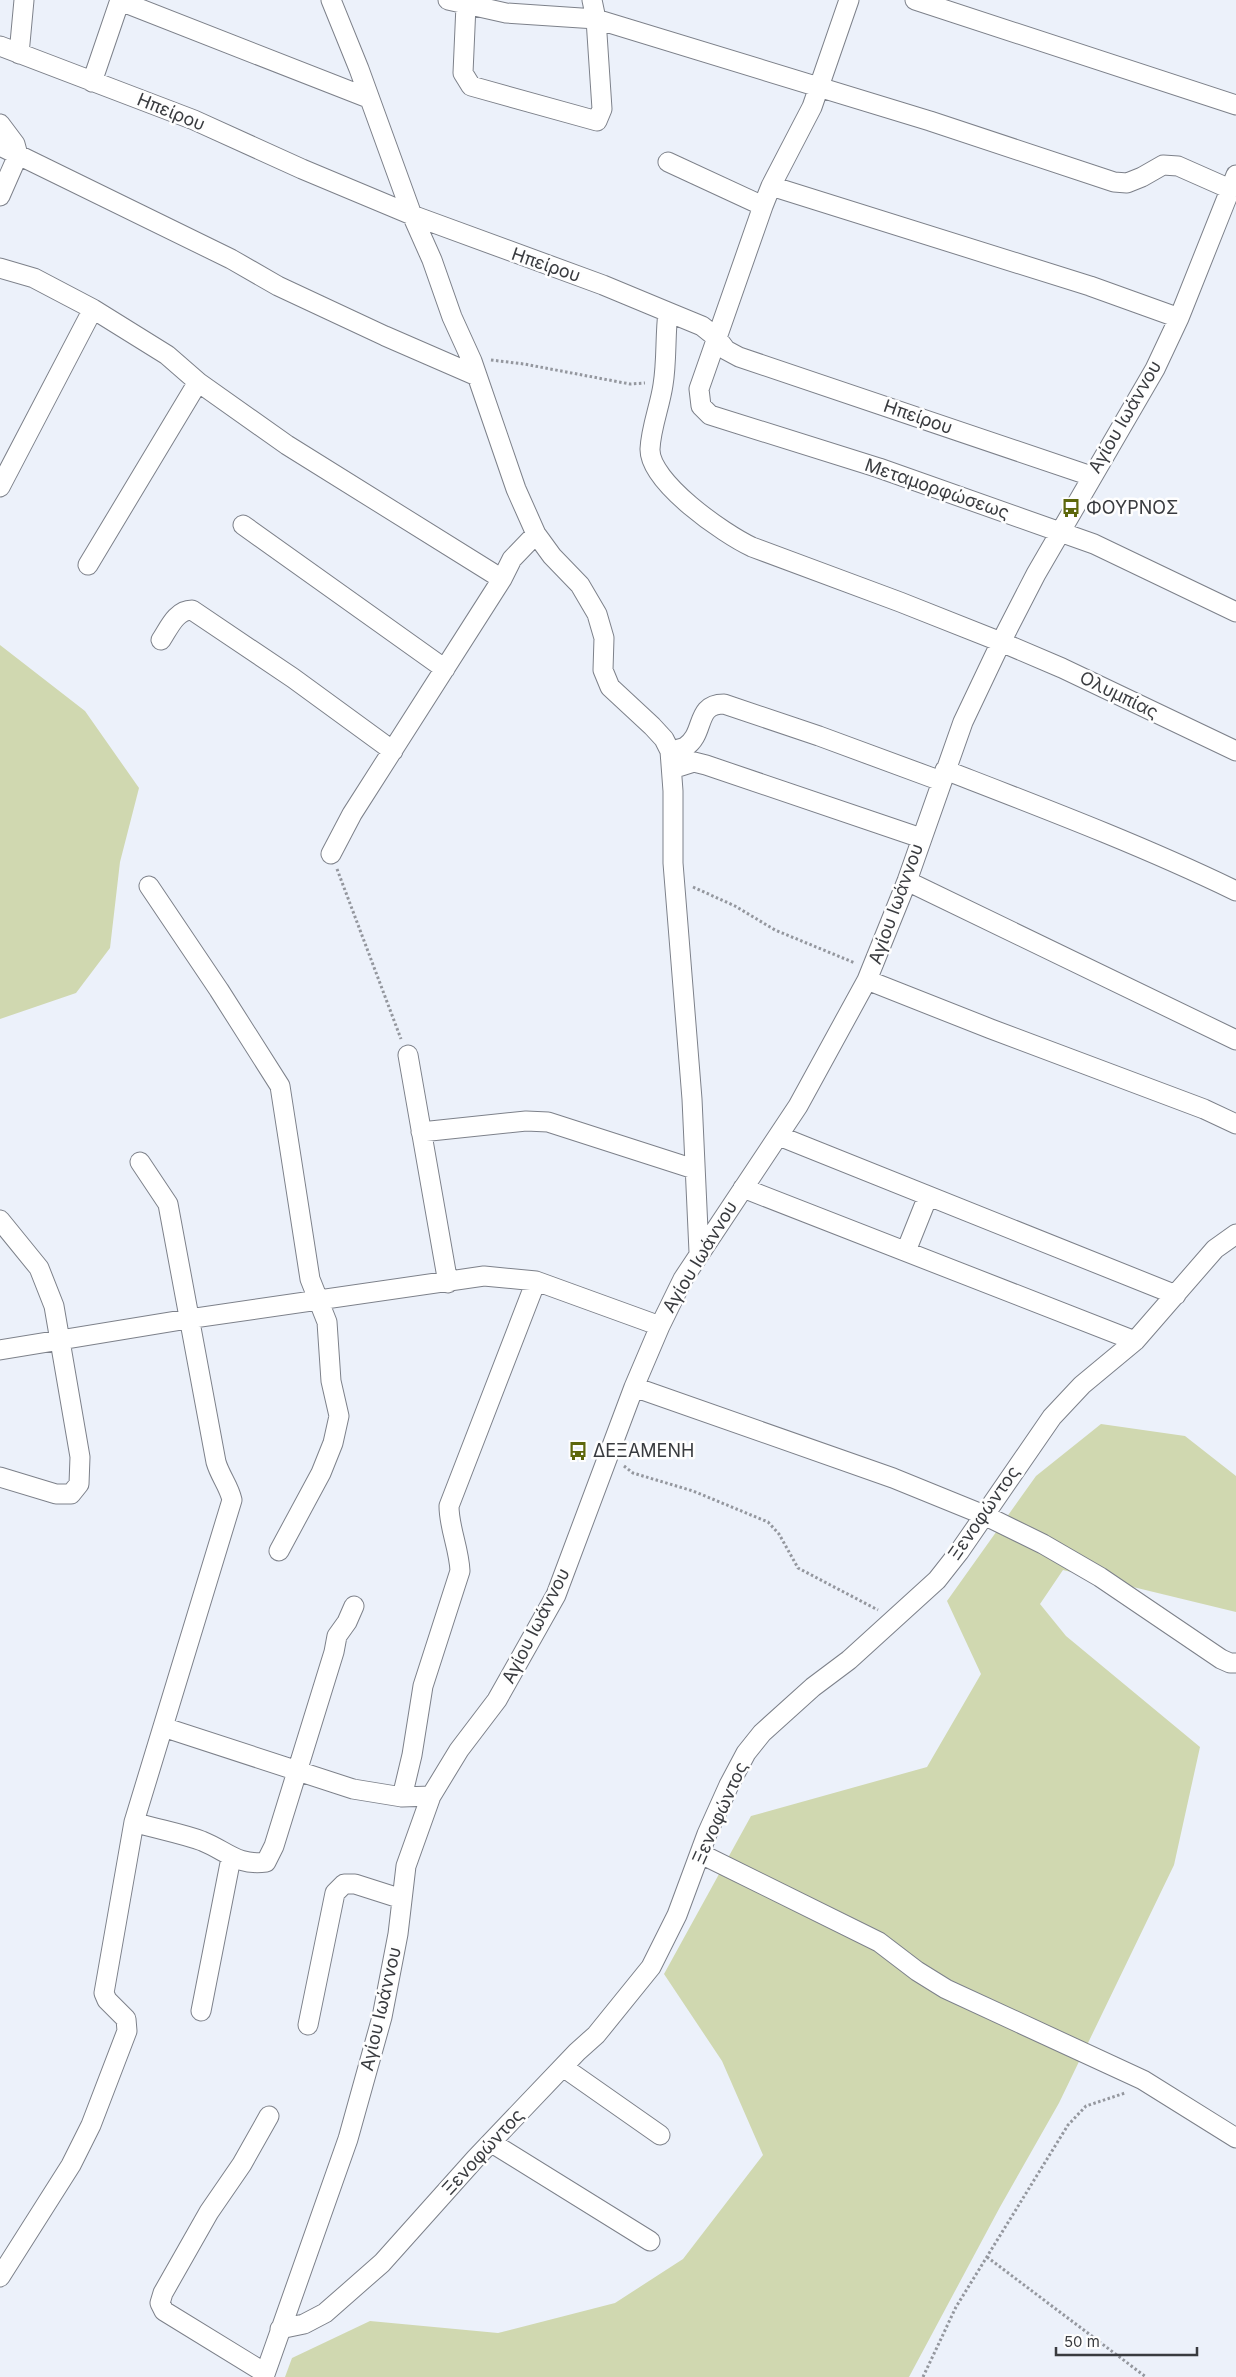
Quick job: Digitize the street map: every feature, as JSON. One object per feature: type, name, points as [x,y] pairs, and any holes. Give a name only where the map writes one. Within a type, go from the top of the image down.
[{"type":"street","points":[[19,54],[24,0]]},
{"type":"street","points":[[331,0],[412,215],[432,260],[452,317],[475,369],[516,489],[536,534],[552,556],[580,585],[596,614],[604,638],[603,670],[610,687],[664,739],[671,760],[672,863],[689,1062],[699,1252]]},
{"type":"street","points":[[592,0],[596,19],[602,109],[597,121],[471,86],[463,73],[457,2],[506,13],[596,19],[930,121],[1114,182],[1127,183],[1142,178],[1163,165],[1178,166],[1233,182]]},
{"type":"street","points":[[915,0],[1236,105]]},
{"type":"street","points":[[92,82],[120,1],[368,98]]},
{"type":"street","name":"Μεταμορφώσεως","points":[[844,2],[805,124],[771,186],[763,206],[699,390],[701,406],[710,416],[879,468],[1060,532],[1127,559],[1236,612]]},
{"type":"street","name":"Ηπείρου","points":[[0,46],[194,120],[302,169],[412,215],[603,285],[702,326],[717,338],[726,350],[739,357],[1091,476]]},
{"type":"street","points":[[0,124],[15,144],[18,155],[0,196]]},
{"type":"street","points":[[0,146],[231,259],[278,286],[385,336],[475,369]]},
{"type":"street","points":[[668,162],[763,206]]},
{"type":"street","name":"Αγίου Ιωάννου","points":[[264,2375],[348,2139],[382,2016],[398,1934],[406,1866],[431,1796],[459,1750],[497,1700],[556,1595],[634,1387],[660,1326],[699,1252],[798,1106],[870,975],[907,881],[943,776],[964,722],[1001,642],[1060,532],[1091,476],[1140,397],[1179,318],[1233,182]]},
{"type":"street","points":[[771,186],[1090,286],[1179,318]]},
{"type":"street","points":[[0,268],[34,278],[93,309],[167,355],[198,382],[287,446],[502,579]]},
{"type":"street","points":[[0,487],[93,309]]},
{"type":"street","name":"Ολυμπίας","points":[[668,312],[664,383],[650,450],[654,466],[666,483],[712,523],[752,548],[900,602],[1001,642],[1062,668],[1236,751]]},
{"type":"street","points":[[88,565],[198,382]]},
{"type":"street","points":[[242,525],[445,669]]},
{"type":"street","points":[[331,854],[352,814],[502,579],[512,559],[536,534]]},
{"type":"street","points":[[161,640],[177,616],[184,610],[192,610],[293,678],[392,751]]},
{"type":"street","points":[[671,760],[695,736],[706,710],[714,704],[724,704],[943,776],[1093,828],[1180,864],[1236,891]]},
{"type":"street","points":[[671,760],[706,765],[921,838]]},
{"type":"street","points":[[907,881],[1236,1040]]},
{"type":"street","points":[[149,886],[219,990],[280,1086],[310,1279],[327,1322],[331,1381],[338,1416],[332,1442],[321,1473],[279,1551]]},
{"type":"street","points":[[870,975],[991,1029],[1204,1109],[1236,1124]]},
{"type":"street","points":[[408,1055],[448,1283]]},
{"type":"street","points":[[421,1132],[526,1121],[548,1122],[694,1169]]},
{"type":"street","points":[[778,1136],[1176,1294]]},
{"type":"street","points":[[0,2278],[71,2165],[91,2125],[127,2031],[126,2019],[107,2000],[104,1993],[134,1822],[232,1500],[230,1489],[220,1476],[216,1462],[168,1204],[140,1162]]},
{"type":"street","points":[[742,1188],[1135,1341]]},
{"type":"street","points":[[906,1251],[928,1196]]},
{"type":"street","points":[[0,1220],[39,1268],[54,1306],[80,1457],[79,1484],[71,1494],[56,1494],[0,1477]]},
{"type":"street","name":"Ξενοφώντος","points":[[280,2330],[304,2324],[325,2313],[382,2264],[413,2226],[563,2067],[596,2035],[652,1967],[677,1915],[707,1834],[729,1784],[746,1753],[762,1732],[813,1687],[849,1660],[937,1580],[1052,1417],[1082,1385],[1135,1341],[1216,1249],[1236,1234]]},
{"type":"street","points":[[0,1350],[188,1319],[448,1283],[484,1276],[536,1281],[660,1326]]},
{"type":"street","points":[[402,1797],[412,1754],[423,1686],[460,1571],[460,1556],[449,1518],[449,1506],[536,1281]]},
{"type":"street","points":[[634,1387],[893,1478],[984,1515],[1043,1544],[1092,1572],[1222,1659],[1230,1663],[1236,1663]]},
{"type":"street","points":[[134,1822],[200,1840],[219,1848],[231,1858],[255,1864],[266,1862],[274,1846],[334,1652],[337,1636],[347,1622],[354,1606]]},
{"type":"street","points":[[163,1727],[296,1772],[353,1789],[402,1797],[431,1796]]},
{"type":"street","points":[[701,1854],[879,1942],[917,1971],[946,1989],[1152,2085],[1236,2138]]},
{"type":"street","points":[[201,2011],[231,1858]]},
{"type":"street","points":[[308,2025],[335,1893],[344,1884],[355,1884],[402,1899]]},
{"type":"street","points":[[563,2067],[660,2135]]},
{"type":"street","points":[[264,2375],[164,2311],[160,2304],[163,2293],[209,2212],[242,2164],[269,2116]]},
{"type":"street","points":[[492,2143],[650,2241]]},
{"type":"path","points":[[475,369],[499,359],[630,384],[664,383]]},
{"type":"path","points":[[331,854],[408,1055]]},
{"type":"path","points":[[675,883],[688,885],[706,892],[775,930],[821,950],[870,975]]},
{"type":"path","points":[[610,1455],[633,1473],[693,1491],[768,1522],[779,1534],[798,1568],[894,1618]]},
{"type":"path","points":[[923,2377],[956,2307],[1068,2125],[1086,2106],[1152,2085]]},
{"type":"path","points":[[987,2257],[1146,2377]]},
{"type":"green space","points":[[0,645],[85,711],[139,788],[120,862],[110,948],[76,993],[0,1019]]},
{"type":"green space","points":[[1101,1424],[1185,1436],[1236,1476],[1236,1612],[1063,1570],[1040,1604],[1066,1636],[1200,1747],[1174,1865],[1059,2103],[1000,2207],[909,2377],[285,2377],[292,2358],[370,2321],[498,2333],[615,2303],[683,2259],[763,2155],[722,2061],[664,1974],[751,1816],[927,1767],[981,1674],[947,1601],[1036,1476]]},
{"type":"place","name":"ΦΟΥΡΝΟΣ","points":[[1071,508]]},
{"type":"place","name":"ΔΕΞΑΜΕΝΗ","points":[[578,1451]]}]
